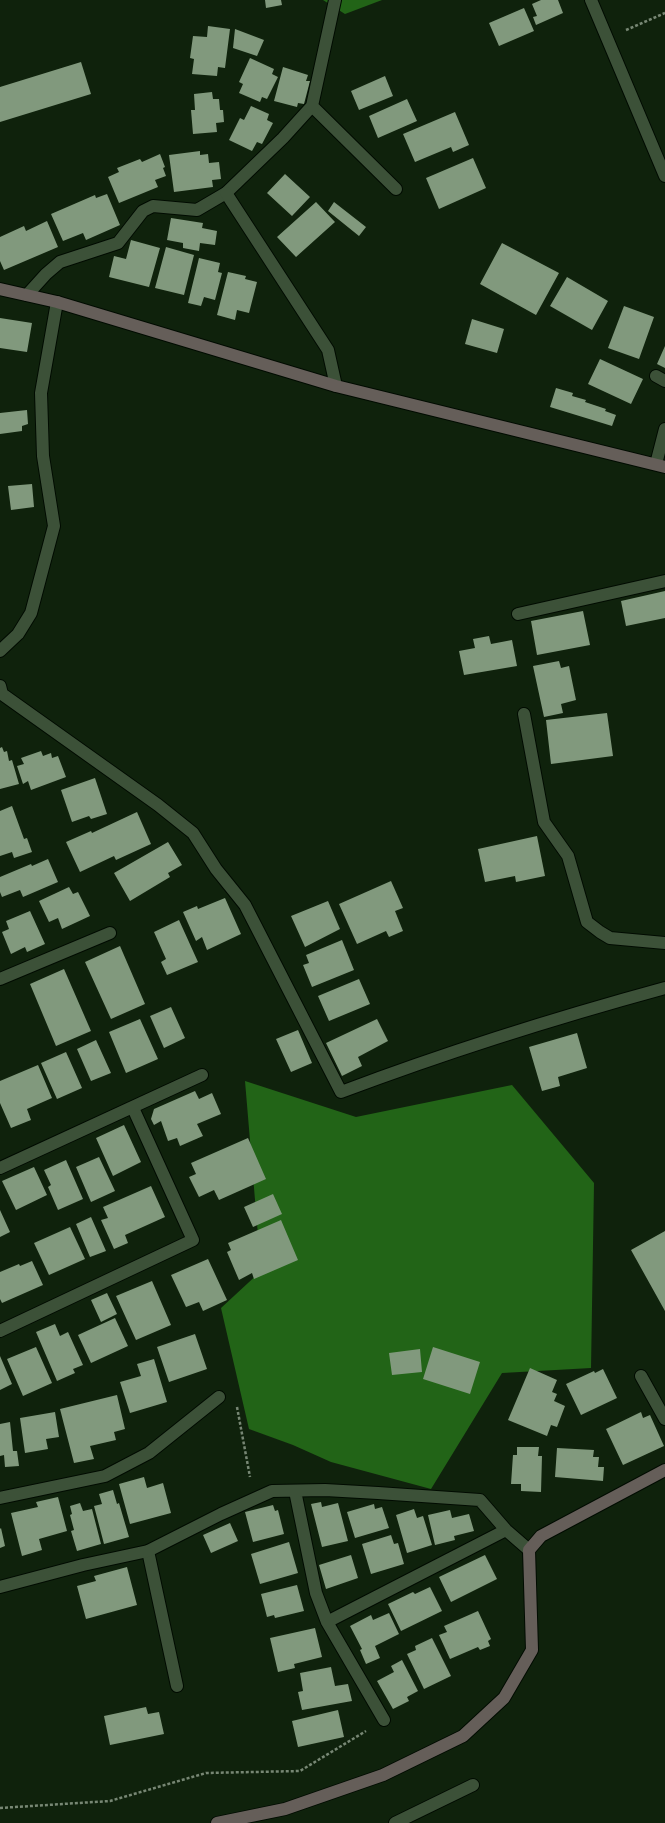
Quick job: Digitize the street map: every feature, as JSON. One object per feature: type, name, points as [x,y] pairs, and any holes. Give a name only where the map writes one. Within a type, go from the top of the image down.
[{"type":"street","points":[[27,295],[46,274],[60,262],[118,243],[143,211],[153,206],[198,210],[226,193],[283,138],[312,106],[335,0]]},
{"type":"street","points":[[591,0],[665,176]]},
{"type":"street","points":[[312,106],[396,189]]},
{"type":"street","points":[[226,193],[328,350],[336,386]]},
{"type":"street","points":[[0,289],[57,302],[336,386],[660,466],[665,429]]},
{"type":"street","points":[[0,651],[18,634],[32,613],[54,526],[43,456],[41,393],[57,302]]},
{"type":"street","points":[[518,614],[665,581]]},
{"type":"street","points":[[0,686],[2,694],[158,805],[193,833],[216,869],[245,905],[340,1092],[397,1071],[528,1027],[665,988]]},
{"type":"street","points":[[524,714],[544,822],[568,856],[587,922],[610,938],[665,943]]},
{"type":"street","points":[[0,979],[110,933]]},
{"type":"street","points":[[0,1168],[202,1076]]},
{"type":"street","points":[[0,1331],[193,1240],[133,1108]]},
{"type":"street","points":[[641,1376],[665,1419]]},
{"type":"street","points":[[0,1498],[105,1476],[150,1453],[219,1397]]},
{"type":"street","points":[[217,1823],[285,1809],[383,1775],[463,1736],[504,1698],[532,1650],[529,1550],[541,1536],[665,1470]]},
{"type":"street","points":[[0,1587],[83,1565],[148,1551],[272,1491],[371,1492],[480,1500],[506,1530],[529,1550]]},
{"type":"street","points":[[295,1491],[316,1593],[327,1622],[384,1720]]},
{"type":"street","points":[[327,1622],[506,1530]]},
{"type":"street","points":[[148,1551],[177,1686]]},
{"type":"street","points":[[395,1823],[473,1785]]},
{"type":"path","points":[[607,38],[665,13]]},
{"type":"path","points":[[236,1399],[253,1499]]},
{"type":"path","points":[[0,1808],[110,1801],[206,1773],[300,1771],[384,1720]]},
{"type":"green space","points":[[323,0],[382,0],[345,14]]},
{"type":"green space","points":[[245,1081],[356,1117],[512,1085],[594,1183],[591,1368],[502,1373],[431,1489],[331,1462],[293,1445],[249,1429],[221,1308],[261,1271]]},
{"type":"building","points":[[265,0],[281,0],[282,5],[266,8]]},
{"type":"building","points":[[541,0],[558,0],[563,13],[536,25],[533,17],[537,16],[532,4]]},
{"type":"building","points":[[524,8],[534,31],[499,46],[489,23]]},
{"type":"building","points":[[208,26],[230,29],[225,68],[218,67],[217,76],[192,74],[194,59],[190,58],[193,36],[207,37]]},
{"type":"building","points":[[235,29],[264,40],[257,56],[233,48]]},
{"type":"building","points":[[250,58],[274,69],[272,74],[278,77],[267,99],[262,97],[260,102],[239,93],[243,84],[239,82]]},
{"type":"building","points":[[81,62],[91,94],[0,122],[0,87]]},
{"type":"building","points":[[283,67],[308,75],[306,81],[310,81],[304,104],[298,103],[297,107],[274,101]]},
{"type":"building","points":[[385,76],[393,96],[359,110],[351,91]]},
{"type":"building","points":[[212,92],[213,99],[219,99],[220,110],[223,110],[224,122],[216,123],[217,132],[193,134],[191,110],[195,110],[194,94]]},
{"type":"building","points":[[407,99],[417,121],[378,138],[369,116]]},
{"type":"building","points":[[251,106],[269,114],[267,120],[273,123],[262,144],[257,142],[252,151],[229,140],[240,118],[244,120]]},
{"type":"building","points":[[455,112],[469,145],[453,152],[451,147],[415,162],[403,134]]},
{"type":"building","points":[[200,151],[200,155],[208,154],[209,163],[219,162],[221,179],[212,180],[213,187],[174,192],[169,155]]},
{"type":"building","points":[[160,154],[165,167],[163,168],[166,176],[155,180],[158,187],[119,203],[108,177],[119,172],[117,168],[140,159],[142,162]]},
{"type":"building","points":[[473,158],[486,188],[439,209],[426,178]]},
{"type":"building","points":[[285,174],[310,197],[292,216],[267,193]]},
{"type":"building","points":[[107,194],[120,225],[86,240],[83,233],[63,241],[51,214],[95,195],[96,198]]},
{"type":"building","points":[[316,202],[335,222],[296,257],[277,237]]},
{"type":"building","points":[[334,202],[366,227],[359,236],[328,211]]},
{"type":"building","points":[[171,218],[203,223],[202,228],[217,231],[215,245],[200,243],[199,251],[183,248],[183,243],[167,240]]},
{"type":"building","points":[[47,221],[58,247],[4,270],[0,261],[0,237],[24,226],[26,231]]},
{"type":"building","points":[[131,240],[160,248],[149,287],[109,277],[114,256],[126,259]]},
{"type":"building","points":[[502,243],[559,273],[536,315],[480,284]]},
{"type":"building","points":[[166,247],[194,255],[184,295],[155,288]]},
{"type":"building","points":[[199,258],[220,263],[218,272],[222,273],[215,300],[204,297],[201,306],[188,303]]},
{"type":"building","points":[[228,272],[246,276],[245,279],[257,282],[249,313],[237,310],[235,320],[217,315]]},
{"type":"building","points":[[567,277],[608,301],[592,330],[550,306]]},
{"type":"building","points":[[624,306],[654,317],[639,359],[608,348]]},
{"type":"building","points":[[0,318],[32,323],[27,352],[0,348]]},
{"type":"building","points":[[472,319],[504,329],[497,353],[465,344]]},
{"type":"building","points":[[665,346],[665,368],[657,364]]},
{"type":"building","points":[[600,359],[643,379],[631,404],[588,384]]},
{"type":"building","points":[[556,388],[573,393],[572,396],[586,400],[585,402],[606,409],[605,411],[616,415],[612,426],[550,407]]},
{"type":"building","points":[[27,410],[28,424],[22,426],[22,431],[0,434],[0,413]]},
{"type":"building","points":[[32,484],[34,507],[11,510],[8,486]]},
{"type":"building","points":[[665,591],[665,618],[626,626],[621,601]]},
{"type":"building","points":[[583,611],[590,645],[537,655],[531,621]]},
{"type":"building","points":[[489,636],[491,644],[512,640],[517,666],[464,675],[459,651],[475,648],[473,639]]},
{"type":"building","points":[[559,661],[561,668],[569,666],[576,700],[561,704],[563,713],[544,717],[533,666]]},
{"type":"building","points":[[607,713],[613,756],[551,764],[546,720]]},
{"type":"building","points":[[2,747],[4,752],[7,751],[9,761],[12,760],[19,784],[0,789],[0,748]]},
{"type":"building","points":[[41,751],[43,756],[51,753],[52,758],[58,756],[66,777],[31,790],[28,781],[23,784],[17,766],[24,764],[21,758]]},
{"type":"building","points":[[95,778],[107,814],[91,819],[89,816],[72,822],[61,790]]},
{"type":"building","points":[[12,806],[24,839],[27,838],[32,852],[14,858],[12,852],[0,856],[0,811]]},
{"type":"building","points":[[137,812],[151,844],[116,860],[114,856],[80,872],[66,842],[91,831],[92,833]]},
{"type":"building","points":[[537,836],[545,876],[516,882],[515,876],[485,882],[478,849]]},
{"type":"building","points":[[168,842],[182,865],[168,873],[170,877],[130,901],[114,873]]},
{"type":"building","points":[[48,859],[58,882],[23,897],[20,890],[2,897],[0,892],[0,877],[31,864],[32,866]]},
{"type":"building","points":[[391,881],[403,908],[395,911],[403,931],[389,937],[386,931],[357,944],[339,904]]},
{"type":"building","points":[[69,887],[73,894],[78,892],[90,916],[62,929],[58,918],[49,922],[39,901]]},
{"type":"building","points":[[225,898],[241,934],[207,950],[202,937],[196,941],[183,912],[197,906],[198,909]]},
{"type":"building","points":[[328,901],[340,929],[305,947],[291,916]]},
{"type":"building","points":[[30,911],[45,944],[27,952],[25,947],[11,954],[2,932],[9,929],[6,921]]},
{"type":"building","points":[[179,920],[198,962],[167,975],[161,962],[166,959],[154,932]]},
{"type":"building","points":[[342,940],[354,970],[312,987],[303,965],[309,963],[306,955]]},
{"type":"building","points":[[120,946],[145,1004],[111,1019],[85,962]]},
{"type":"building","points":[[64,969],[91,1031],[56,1046],[30,984]]},
{"type":"building","points":[[359,979],[370,1004],[329,1021],[318,996]]},
{"type":"building","points":[[171,1007],[185,1038],[164,1048],[150,1016]]},
{"type":"building","points":[[140,1019],[158,1059],[126,1073],[109,1032]]},
{"type":"building","points":[[377,1019],[388,1041],[358,1057],[362,1066],[342,1076],[326,1043]]},
{"type":"building","points":[[298,1030],[312,1063],[291,1072],[276,1039]]},
{"type":"building","points":[[577,1033],[587,1068],[558,1077],[560,1086],[542,1091],[529,1047]]},
{"type":"building","points":[[96,1040],[111,1073],[91,1081],[77,1049]]},
{"type":"building","points":[[66,1052],[82,1088],[57,1099],[41,1063]]},
{"type":"building","points":[[38,1065],[52,1098],[27,1109],[31,1120],[11,1128],[0,1103],[0,1081]]},
{"type":"building","points":[[195,1091],[199,1099],[212,1093],[221,1114],[197,1124],[203,1136],[180,1146],[177,1138],[168,1141],[161,1121],[154,1125],[151,1119],[154,1109]]},
{"type":"building","points":[[124,1125],[141,1162],[113,1176],[96,1138]]},
{"type":"building","points":[[248,1138],[266,1179],[219,1200],[214,1190],[199,1197],[189,1177],[196,1174],[191,1163]]},
{"type":"building","points":[[99,1157],[115,1191],[91,1202],[76,1167]]},
{"type":"building","points":[[66,1160],[83,1199],[58,1210],[48,1187],[51,1185],[44,1170]]},
{"type":"building","points":[[34,1167],[47,1195],[16,1210],[2,1181]]},
{"type":"building","points":[[151,1186],[165,1217],[125,1235],[128,1243],[114,1249],[101,1220],[108,1218],[103,1207]]},
{"type":"building","points":[[273,1194],[282,1214],[253,1227],[244,1207]]},
{"type":"building","points":[[0,1210],[10,1232],[0,1237]]},
{"type":"building","points":[[91,1217],[106,1251],[90,1257],[76,1224]]},
{"type":"building","points":[[281,1220],[298,1260],[254,1279],[252,1273],[239,1280],[227,1252],[231,1250],[228,1243]]},
{"type":"building","points":[[70,1227],[85,1259],[49,1275],[34,1243]]},
{"type":"building","points":[[665,1231],[665,1311],[631,1250]]},
{"type":"building","points":[[208,1259],[227,1300],[203,1311],[199,1302],[186,1307],[171,1275]]},
{"type":"building","points":[[32,1261],[43,1285],[2,1303],[0,1299],[0,1272],[19,1264],[20,1266]]},
{"type":"building","points":[[152,1281],[171,1325],[136,1340],[116,1296]]},
{"type":"building","points":[[107,1293],[117,1314],[101,1322],[91,1300]]},
{"type":"building","points":[[115,1318],[128,1346],[91,1363],[78,1335]]},
{"type":"building","points":[[55,1324],[60,1336],[68,1332],[83,1365],[73,1369],[75,1373],[57,1381],[36,1332]]},
{"type":"building","points":[[195,1334],[207,1369],[169,1382],[157,1347]]},
{"type":"building","points":[[36,1347],[52,1383],[23,1396],[7,1359]]},
{"type":"building","points":[[433,1347],[480,1362],[470,1394],[423,1379]]},
{"type":"building","points":[[420,1349],[422,1372],[392,1375],[389,1353]]},
{"type":"building","points":[[0,1356],[12,1384],[0,1390]]},
{"type":"building","points":[[154,1359],[167,1402],[130,1413],[120,1382],[141,1376],[137,1364]]},
{"type":"building","points":[[530,1368],[557,1380],[552,1392],[557,1394],[554,1401],[565,1406],[557,1427],[551,1425],[547,1436],[508,1420]]},
{"type":"building","points":[[603,1369],[617,1398],[581,1415],[566,1384],[594,1371],[595,1373]]},
{"type":"building","points":[[117,1395],[125,1429],[114,1432],[116,1440],[90,1446],[94,1459],[74,1463],[60,1409]]},
{"type":"building","points":[[55,1412],[59,1437],[46,1439],[48,1449],[25,1453],[20,1418]]},
{"type":"building","points":[[641,1412],[643,1418],[650,1415],[664,1446],[623,1465],[606,1429]]},
{"type":"building","points":[[10,1422],[13,1451],[17,1451],[19,1466],[5,1467],[4,1455],[0,1456],[0,1424]]},
{"type":"building","points":[[517,1447],[539,1447],[538,1456],[542,1456],[541,1492],[521,1491],[521,1484],[511,1484],[513,1455],[517,1455]]},
{"type":"building","points":[[557,1448],[594,1450],[593,1457],[599,1457],[598,1467],[604,1467],[603,1481],[555,1477]]},
{"type":"building","points":[[144,1477],[147,1488],[163,1483],[171,1513],[130,1524],[119,1484]]},
{"type":"building","points":[[113,1490],[117,1504],[119,1503],[129,1537],[104,1544],[94,1506],[102,1504],[99,1494]]},
{"type":"building","points":[[58,1497],[67,1531],[39,1539],[42,1550],[22,1556],[11,1513],[38,1507],[36,1502]]},
{"type":"building","points":[[321,1502],[322,1507],[338,1503],[348,1541],[322,1547],[311,1504]]},
{"type":"building","points":[[80,1503],[83,1511],[92,1509],[101,1544],[77,1551],[71,1531],[74,1530],[70,1515],[72,1514],[70,1506]]},
{"type":"building","points":[[374,1504],[375,1509],[382,1507],[389,1528],[355,1538],[347,1512]]},
{"type":"building","points":[[273,1505],[275,1511],[278,1510],[284,1534],[253,1542],[245,1512]]},
{"type":"building","points":[[414,1509],[417,1518],[423,1516],[432,1545],[407,1553],[396,1515]]},
{"type":"building","points":[[450,1510],[452,1518],[469,1514],[474,1531],[454,1536],[455,1540],[435,1545],[428,1515]]},
{"type":"building","points":[[230,1523],[238,1541],[211,1553],[203,1535]]},
{"type":"building","points":[[1,1528],[5,1546],[0,1548],[0,1529]]},
{"type":"building","points":[[391,1535],[394,1544],[398,1543],[404,1564],[371,1574],[362,1544]]},
{"type":"building","points":[[289,1542],[298,1573],[260,1584],[251,1554]]},
{"type":"building","points":[[351,1555],[358,1578],[326,1589],[319,1565]]},
{"type":"building","points":[[485,1555],[497,1579],[451,1602],[439,1577]]},
{"type":"building","points":[[127,1567],[137,1605],[86,1619],[77,1586],[96,1581],[94,1576]]},
{"type":"building","points":[[297,1585],[304,1611],[275,1618],[274,1615],[267,1617],[261,1594]]},
{"type":"building","points":[[430,1587],[442,1611],[401,1631],[388,1604],[413,1592],[415,1594]]},
{"type":"building","points":[[478,1611],[491,1639],[488,1641],[490,1646],[480,1650],[478,1647],[450,1659],[439,1635],[447,1632],[444,1626]]},
{"type":"building","points":[[389,1613],[399,1634],[375,1646],[380,1658],[366,1664],[360,1650],[362,1649],[350,1626],[371,1615],[373,1620]]},
{"type":"building","points":[[315,1628],[322,1657],[294,1664],[295,1668],[278,1672],[270,1638]]},
{"type":"building","points":[[432,1638],[451,1676],[424,1689],[407,1654],[416,1650],[415,1646]]},
{"type":"building","points":[[402,1660],[418,1691],[407,1697],[409,1701],[393,1709],[377,1681],[394,1672],[391,1666]]},
{"type":"building","points":[[331,1667],[335,1686],[348,1684],[352,1701],[302,1710],[298,1692],[303,1691],[300,1673]]},
{"type":"building","points":[[146,1707],[148,1714],[159,1712],[164,1734],[110,1745],[104,1716]]},
{"type":"building","points":[[338,1710],[344,1737],[298,1747],[292,1721]]}]
